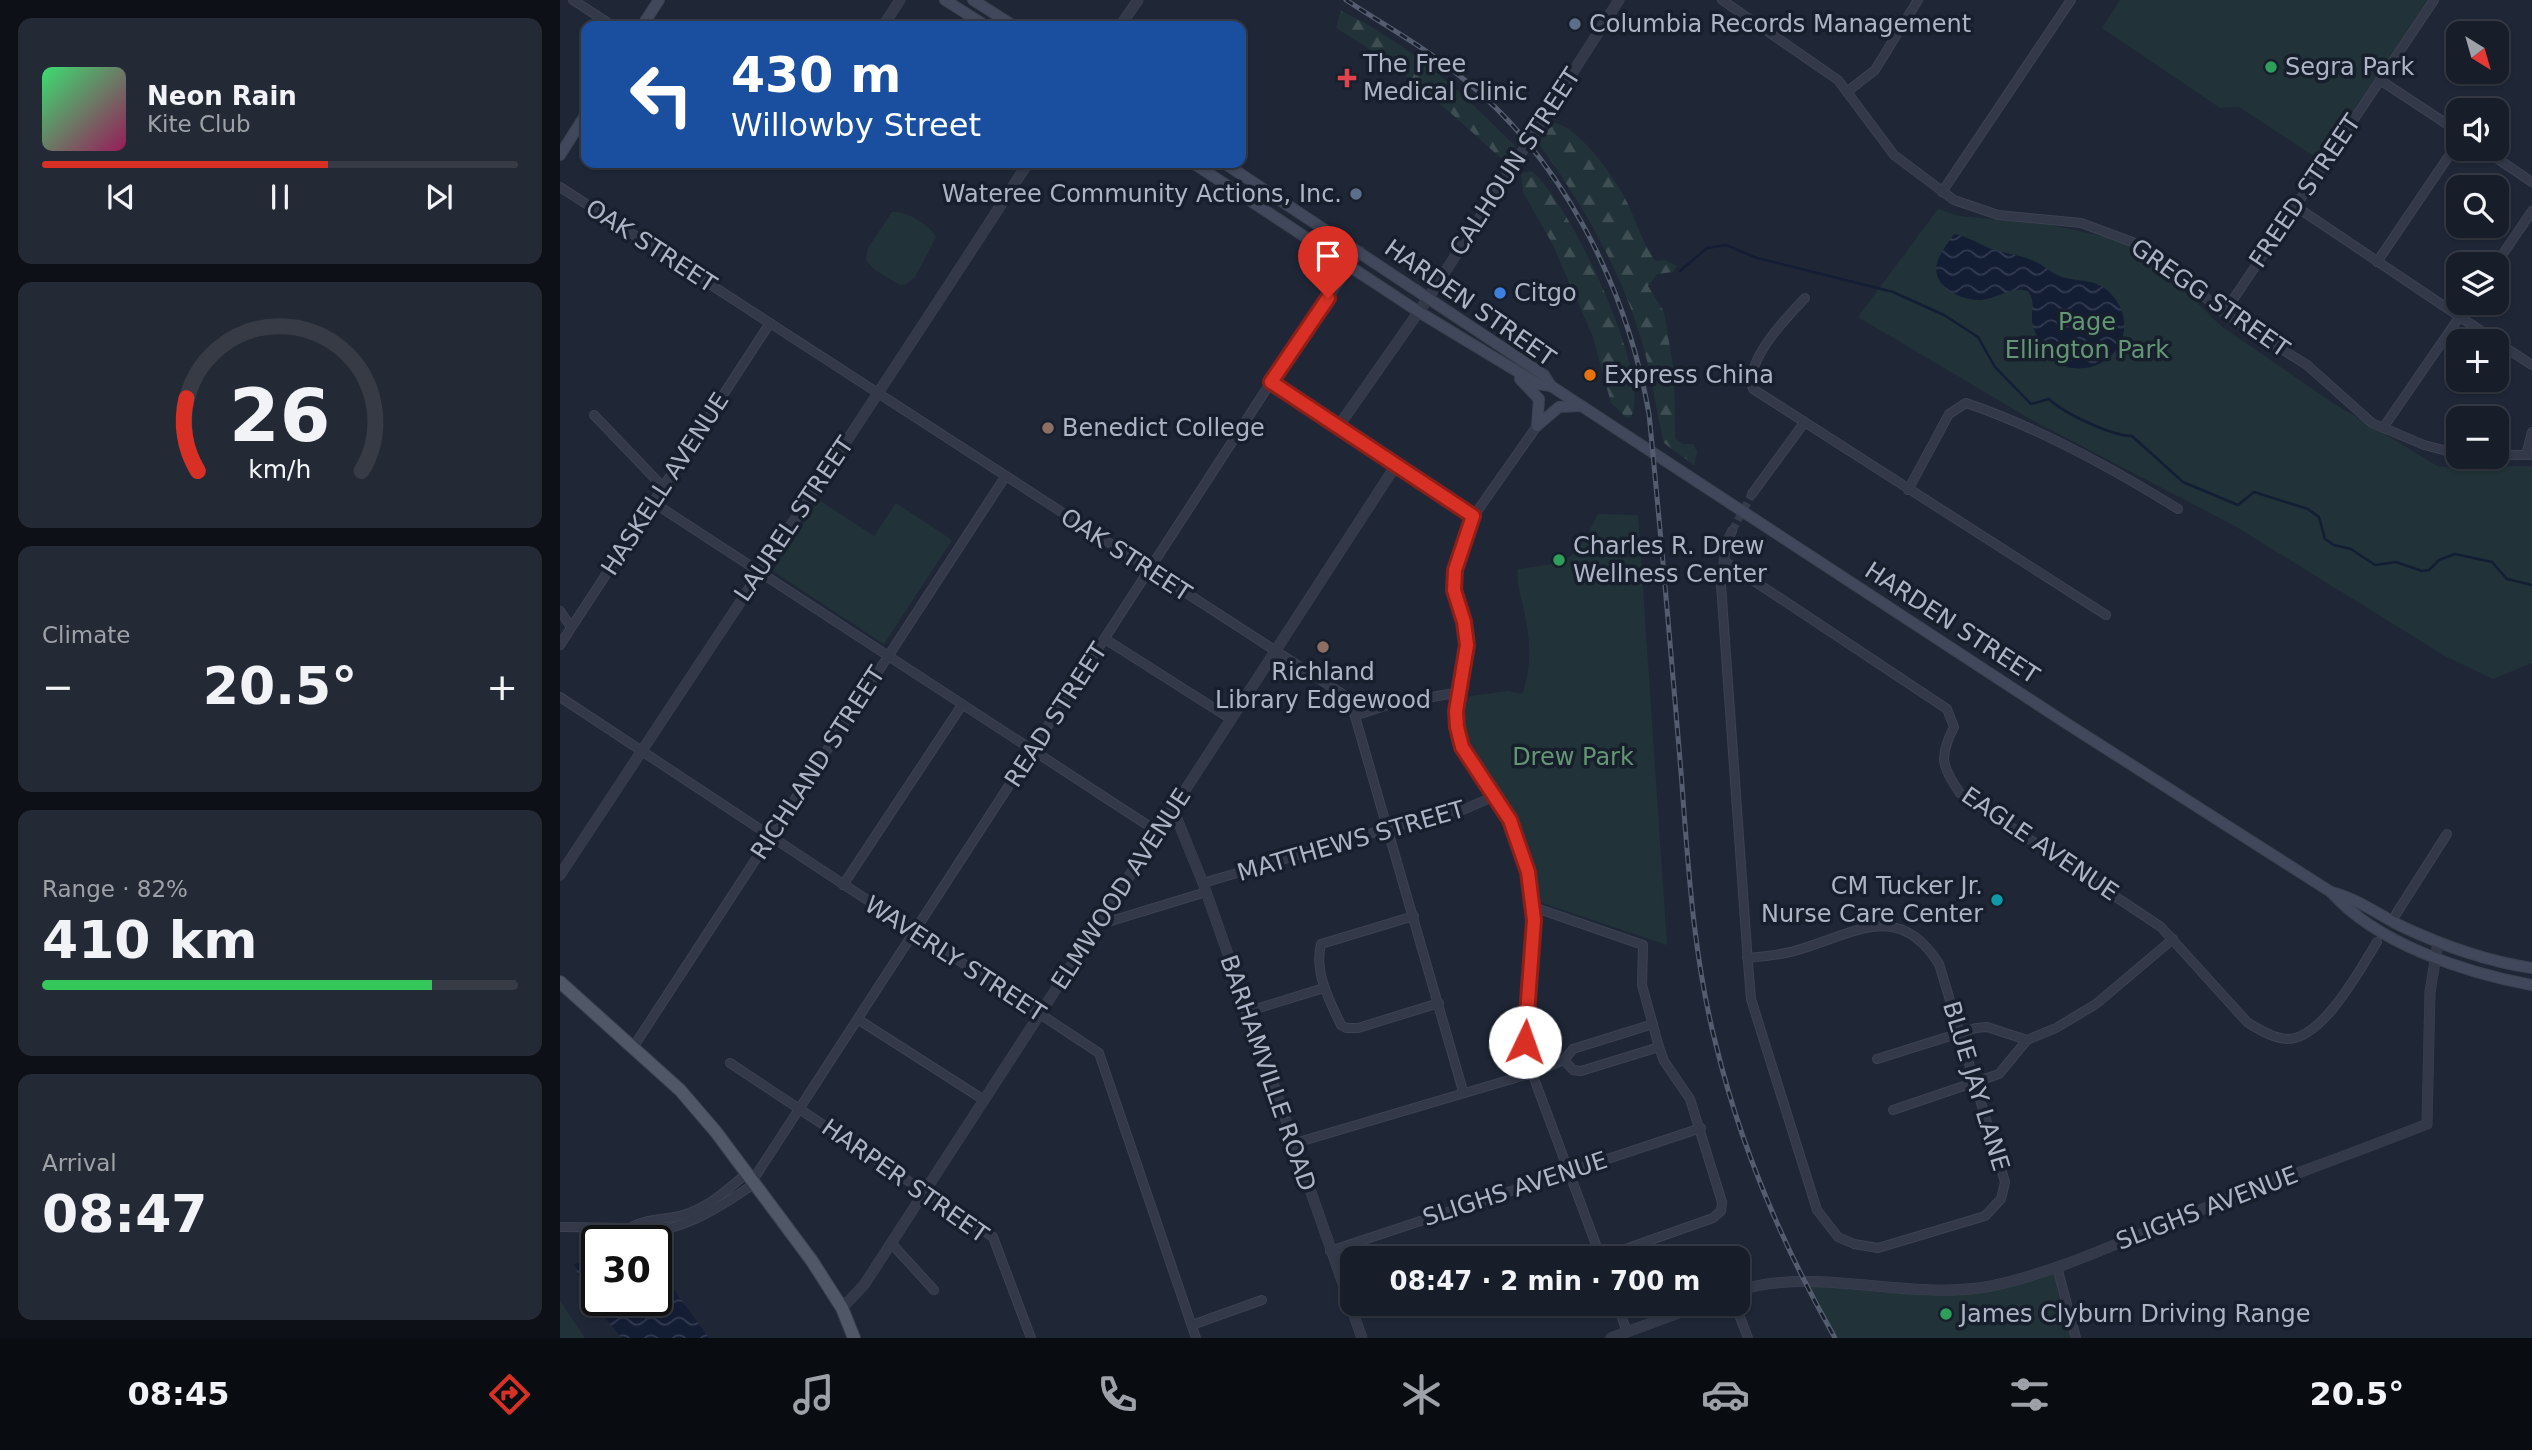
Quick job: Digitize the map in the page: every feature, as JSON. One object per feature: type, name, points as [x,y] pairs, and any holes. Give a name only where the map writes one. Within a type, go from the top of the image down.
[{"type":"main road","points":[[645,21],[659,0]]},
{"type":"main road","points":[[945,0],[977,21]]},
{"type":"main road","points":[[973,0],[1006,21]]},
{"type":"main road","points":[[560,155],[581,122]]},
{"type":"main road","name":"HARDEN STREET","points":[[1200,168],[1419,312],[1538,384],[1551,386]]},
{"type":"main road","name":"HARDEN STREET","points":[[1232,168],[1429,296],[1544,375],[1551,386],[1581,406],[2331,892],[2342,904],[2366,920],[2435,958],[2487,976],[2532,985]]},
{"type":"main road","points":[[1503,363],[1538,396],[1541,408],[1537,426]]},
{"type":"main road","points":[[1537,426],[1559,407],[1581,406]]},
{"type":"main road","name":"HARDEN STREET","points":[[2331,892],[2349,896],[2438,943],[2495,961],[2532,968]]},
{"type":"main road","points":[[560,982],[684,1094],[791,1230],[842,1308],[854,1338]]},
{"type":"street","points":[[573,0],[605,21]]},
{"type":"street","points":[[886,21],[900,0]]},
{"type":"street","points":[[1123,21],[1138,0]]},
{"type":"street","name":"CALHOUN STREET","points":[[1338,427],[1419,312],[1619,0]]},
{"type":"street","name":"GREGG STREET","points":[[1722,0],[1838,80],[1849,91],[1894,155],[1942,192],[1967,206],[1991,214],[2081,223],[2124,238],[2175,269],[2224,313],[2306,365],[2382,428],[2446,451]]},
{"type":"street","points":[[1849,91],[1875,70],[1919,0]]},
{"type":"street","points":[[1942,192],[2071,0]]},
{"type":"street","name":"FREED STREET","points":[[2224,313],[2434,0]]},
{"type":"street","points":[[2380,80],[2446,123]]},
{"type":"street","points":[[2377,262],[2446,160]]},
{"type":"street","points":[[2501,161],[2532,182]]},
{"type":"street","name":"LAUREL STREET","points":[[560,875],[758,571],[880,393],[1025,168]]},
{"type":"street","name":"OAK STREET","points":[[560,187],[1350,699],[1357,715],[1463,1091]]},
{"type":"street","points":[[2295,206],[2477,329]]},
{"type":"street","points":[[2504,252],[2532,211]]},
{"type":"street","name":"READ STREET","points":[[560,1227],[630,1228],[640,1231],[659,1229],[701,1217],[752,1179],[801,1110],[1271,382],[1360,251]]},
{"type":"street","points":[[1805,298],[1755,361],[1750,379],[1754,389],[2106,615]]},
{"type":"street","points":[[2382,428],[2459,317]]},
{"type":"street","name":"HASKELL AVENUE","points":[[560,645],[771,323]]},
{"type":"street","points":[[2509,350],[2532,365]]},
{"type":"street","points":[[1271,382],[1473,516]]},
{"type":"street","points":[[1908,490],[1949,414],[1966,403],[2071,450],[2138,484],[2178,509]]},
{"type":"street","points":[[594,415],[663,487]]},
{"type":"street","points":[[1752,494],[1804,423]]},
{"type":"street","points":[[1537,426],[1473,516],[1455,570],[1454,590],[1464,622],[1467,645],[1456,711],[1462,747],[1497,795],[1523,853],[1533,907],[1525,1042],[1532,1073],[1597,1246]]},
{"type":"street","points":[[2509,455],[2529,455],[2532,432]]},
{"type":"street","name":"ELMWOOD AVENUE","points":[[842,1308],[864,1285],[1396,466]]},
{"type":"street","name":"RICHLAND STREET","points":[[632,1049],[1005,477]]},
{"type":"street","points":[[654,503],[1158,832]]},
{"type":"street","name":"BLUE JAY LANE","points":[[1732,531],[1726,544],[1721,585],[1748,958],[1751,999],[1817,1210],[1838,1237],[1854,1244],[1878,1248],[1985,1216],[2001,1199],[2005,1182],[1939,964],[1928,947],[1915,934],[1898,927],[1852,931],[1800,950],[1748,958]]},
{"type":"street","name":"EAGLE AVENUE","points":[[1724,561],[1947,709],[1954,727],[1942,750],[1944,767],[1959,793],[2161,927],[2248,1023],[2262,1032],[2289,1039],[2307,1033],[2326,1017],[2377,942]]},
{"type":"street","points":[[560,611],[571,626]]},
{"type":"street","points":[[1105,639],[1231,719]]},
{"type":"street","points":[[1357,715],[1388,705],[1460,692]]},
{"type":"street","name":"WAVERLY STREET","points":[[560,697],[1099,1053],[1196,1338]]},
{"type":"street","points":[[843,885],[962,705]]},
{"type":"street","name":"MATTHEWS STREET","points":[[1098,925],[1389,828],[1458,812],[1497,795]]},
{"type":"street","name":"BARHAMVILLE ROAD","points":[[1173,809],[1205,888],[1292,1144],[1362,1338]]},
{"type":"street","points":[[2397,912],[2447,834]]},
{"type":"street","points":[[1533,907],[1643,945],[1642,985],[1659,1047],[1664,1061],[1690,1099],[1701,1128],[1722,1202],[1721,1211],[1713,1218],[1635,1246]]},
{"type":"street","points":[[1414,916],[1321,944],[1318,955],[1324,988],[1341,1025],[1346,1028],[1358,1028],[1439,1003]]},
{"type":"street","points":[[1893,1110],[1999,1074],[2026,1040],[2056,1028],[2096,1004],[2173,939]]},
{"type":"street","name":"SLIGHS AVENUE","points":[[1750,1288],[1804,1283],[1955,1291],[1992,1286],[2057,1266],[2427,1124],[2427,1043],[2438,943]]},
{"type":"street","points":[[1246,1012],[1324,988]]},
{"type":"street","points":[[859,1020],[984,1100]]},
{"type":"street","points":[[1292,1144],[1463,1091],[1532,1073],[1564,1060],[1573,1049],[1653,1024]]},
{"type":"street","points":[[1877,1059],[1987,1027],[2026,1040]]},
{"type":"street","points":[[1564,1060],[1573,1070],[1581,1071],[1659,1047]]},
{"type":"street","name":"HARPER STREET","points":[[730,1063],[993,1237],[1031,1338]]},
{"type":"street","name":"SLIGHS AVENUE","points":[[1330,1251],[1701,1128]]},
{"type":"street","points":[[891,1243],[934,1290]]},
{"type":"street","points":[[2057,1266],[2076,1338]]},
{"type":"street","points":[[1192,1325],[1262,1300]]},
{"type":"street","points":[[1621,1316],[1627,1332]]},
{"type":"street","points":[[1611,1338],[1670,1316]]},
{"type":"street","points":[[1740,1316],[1748,1338]]},
{"type":"green space","name":"Segra Park","points":[[2120,0],[2428,0],[2320,160],[2239,107],[2220,108],[2102,28]]},
{"type":"green space","points":[[1341,11],[1390,38],[1434,71],[1475,107],[1515,146],[1506,163],[1404,74],[1336,28]]},
{"type":"green space","points":[[1554,123],[1563,126],[1584,142],[1603,164],[1624,196],[1655,261],[1665,260],[1677,266],[1673,272],[1657,274],[1648,286],[1664,312],[1674,372],[1675,438],[1682,444],[1693,444],[1697,452],[1694,465],[1664,443],[1647,361],[1625,294],[1587,217],[1540,145],[1541,139]]},
{"type":"green space","points":[[1531,171],[1547,187],[1565,215],[1603,288],[1630,365],[1634,396],[1631,417],[1627,418],[1611,403],[1593,337],[1553,245],[1523,192],[1521,173]]},
{"type":"green space","name":"Page Ellington Park","points":[[1938,209],[1960,216],[2050,225],[2135,243],[2221,326],[2330,401],[2439,467],[2509,469],[2509,466],[2532,466],[2532,663],[2493,679],[2445,656],[2235,526],[2032,420],[1858,317]]},
{"type":"green space","points":[[892,212],[917,220],[936,237],[915,277],[900,285],[875,270],[866,260],[868,248]]},
{"type":"green space","points":[[819,500],[874,536],[896,503],[952,540],[884,644],[773,571]]},
{"type":"green space","name":"Drew Park","points":[[1598,514],[1638,515],[1667,945],[1537,901],[1527,853],[1519,830],[1509,808],[1474,756],[1463,729],[1465,697],[1508,691],[1522,694],[1528,673],[1529,650],[1518,569],[1569,558],[1582,543]]},
{"type":"green space","name":"James Clyburn Driving Range","points":[[2057,1267],[2076,1338],[1837,1338],[1804,1283],[1959,1290]]},
{"type":"green space","points":[[560,1301],[585,1338],[560,1338]]},
{"type":"water","points":[[1954,234],[1992,249],[2030,259],[2062,277],[2102,286],[2118,303],[2124,318],[2124,332],[2119,345],[2111,356],[2099,364],[2084,368],[2067,367],[2050,352],[2035,332],[2032,301],[2028,291],[2015,290],[1973,300],[1949,291],[1943,286],[1936,272],[1942,252]]},
{"type":"water","points":[[581,1262],[581,1281],[578,1275],[574,1264]]},
{"type":"water","points":[[672,1287],[709,1338],[622,1338],[604,1316],[672,1316]]},
{"type":"waterway","points":[[1680,271],[1707,248],[1726,245],[1757,258],[1893,292],[1944,315],[1978,337],[1995,367],[2031,404],[2049,399],[2088,423],[2132,436],[2183,482],[2238,505],[2254,492],[2308,509],[2319,517],[2325,539],[2334,545],[2351,549],[2375,565],[2396,562],[2422,571],[2429,570],[2439,560],[2455,554],[2492,562],[2507,579],[2532,585]]},
{"type":"tunnel","points":[[1732,531],[1752,494]]},
{"type":"railway","points":[[1346,0],[1448,66],[1497,110],[1530,146],[1560,186],[1585,229],[1607,273],[1625,320],[1649,414],[1689,875],[1708,1011],[1726,1083],[1765,1196],[1798,1268],[1835,1338]]},
{"type":"place","name":"Columbia Records Management","points":[[1575,24]]},
{"type":"place","name":"Segra Park","points":[[2271,67]]},
{"type":"place","name":"The Free Medical Clinic","points":[[1347,78]]},
{"type":"place","name":"Wateree Community Actions, Inc.","points":[[1356,194]]},
{"type":"place","name":"Citgo","points":[[1500,293]]},
{"type":"place","name":"Express China","points":[[1590,375]]},
{"type":"place","name":"Benedict College","points":[[1048,428]]},
{"type":"place","name":"Charles R. Drew Wellness Center","points":[[1559,560]]},
{"type":"place","name":"Richland Library Edgewood","points":[[1323,647]]},
{"type":"place","name":"CM Tucker Jr. Nurse Care Center","points":[[1997,900]]},
{"type":"place","name":"James Clyburn Driving Range","points":[[1946,1314]]},
{"type":"route","points":[[1328,298],[1271,382],[1473,516],[1461,545],[1455,570],[1454,590],[1464,622],[1467,645],[1456,711],[1457,727],[1462,747],[1497,795],[1510,820],[1528,872],[1534,920],[1525,1042]]}]
